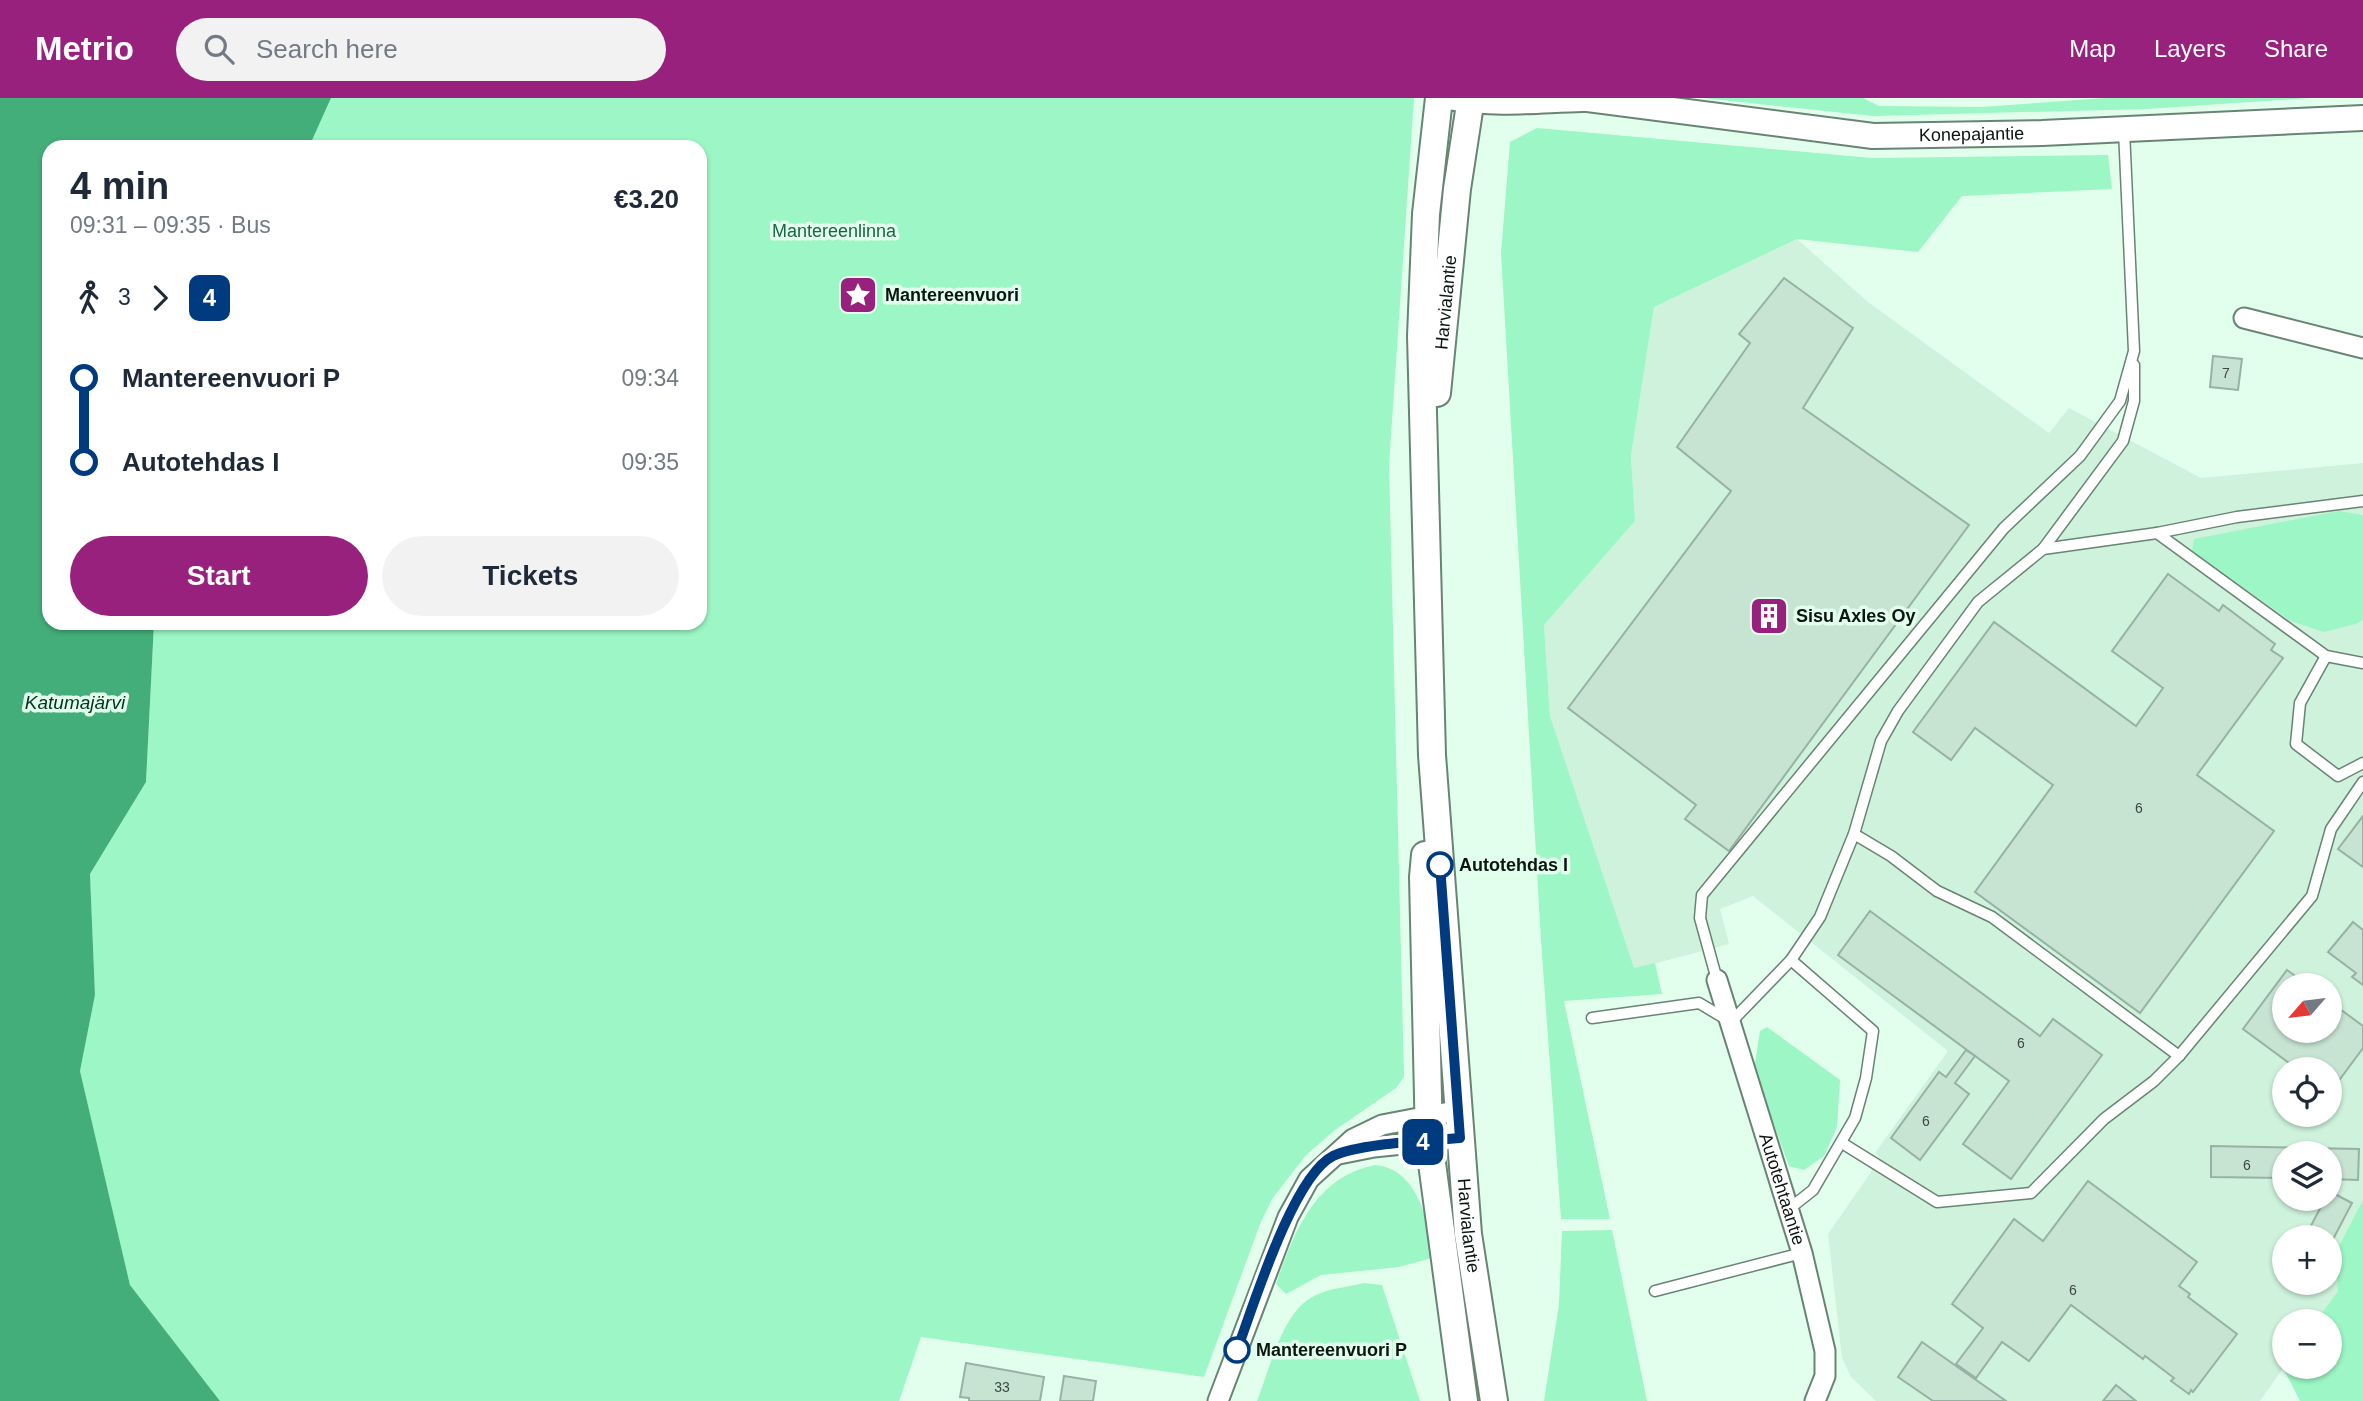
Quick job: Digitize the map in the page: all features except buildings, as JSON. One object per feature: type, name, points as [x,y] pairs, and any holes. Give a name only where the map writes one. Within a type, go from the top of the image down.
[{"type":"main road","name":"Harvialantie","points":[[1439,98],[1426,214],[1422,336],[1432,755],[1468,1234],[1494,1401]]},
{"type":"main road","name":"Harvialantie","points":[[1426,506],[1465,99]]},
{"type":"main road","name":"Harvialantie","points":[[1432,755],[1423,877],[1429,1129],[1464,1401]]},
{"type":"street","name":"Konepajantie","points":[[1465,99],[1581,98],[1873,136],[2124,130],[2363,118]]},
{"type":"street","points":[[2244,318],[2363,348]]},
{"type":"street","name":"Autotehtaantie","points":[[1717,980],[1802,1253],[1825,1351],[1825,1376],[1815,1401]]},
{"type":"street","points":[[1429,1129],[1460,1110]]},
{"type":"street","points":[[1218,1401],[1287,1217],[1309,1179],[1353,1139],[1382,1125],[1429,1129],[1460,1138]]},
{"type":"lane","points":[[1592,1018],[1699,1003],[1731,1022],[1772,982],[1791,960],[1820,917],[1854,834],[1881,741],[1898,710],[1978,602],[2043,550],[2123,441],[2134,401],[2124,130]]},
{"type":"lane","points":[[1717,980],[1700,918],[1702,895],[2004,528],[2080,456],[2120,401],[2134,351]]},
{"type":"lane","points":[[2043,550],[2157,533],[2237,517],[2363,501]]},
{"type":"lane","points":[[2157,533],[2326,656],[2363,663]]},
{"type":"lane","points":[[2326,656],[2300,703],[2295,744],[2338,776],[2363,763]]},
{"type":"lane","points":[[1842,1143],[1937,1202],[2031,1193],[2104,1119],[2154,1081],[2179,1056],[2312,896],[2331,828],[2363,782]]},
{"type":"lane","points":[[1854,834],[1891,856],[1937,891],[1992,916],[2179,1056]]},
{"type":"lane","points":[[1788,1210],[1813,1190],[1855,1118],[1866,1078],[1873,1031],[1791,960]]},
{"type":"lane","points":[[1655,1291],[1802,1253]]},
{"type":"shaded area","points":[[1797,239],[1868,302],[2049,433],[2069,408],[2201,478],[2363,463],[2363,1203],[2342,1277],[2342,1225],[2272,1225],[2272,1295],[2335,1295],[2325,1309],[2272,1309],[2272,1379],[2276,1379],[2260,1401],[1876,1401],[1851,1377],[1842,1358],[1828,1234],[1880,1159],[1875,1153],[1948,1051],[1753,896],[1720,909],[1729,944],[1634,969],[1550,716],[1544,625],[1635,521],[1631,455],[1654,307]]},
{"type":"green space","name":"Mantereenlinna","points":[[331,98],[1414,98],[1389,465],[1404,1077],[1396,1088],[1335,1130],[1306,1155],[1272,1199],[1260,1224],[1204,1377],[921,1337],[899,1401],[220,1401],[130,1285],[80,1071],[95,995],[90,874],[146,782],[154,630],[707,630],[707,140],[312,140]]},
{"type":"green space","points":[[1703,98],[1863,98],[1879,106],[1981,107],[2106,98],[2310,98],[2146,109],[1873,116]]},
{"type":"green space","points":[[1537,128],[1872,158],[2108,155],[2112,189],[1962,196],[1918,252],[1797,239],[1654,307],[1631,455],[1635,521],[1544,625],[1550,716],[1634,968],[1655,963],[1662,994],[1564,1001],[1610,1219],[1561,1219],[1541,940],[1501,253],[1510,142]]},
{"type":"green space","points":[[2339,511],[2363,515],[2363,619],[2359,623],[2324,632],[2291,621],[2192,551],[2194,539]]},
{"type":"green space","points":[[1767,1027],[1840,1080],[1837,1127],[1824,1156],[1804,1170],[1789,1166],[1754,1070],[1760,1031]]},
{"type":"green space","points":[[1375,1165],[1389,1168],[1411,1186],[1424,1214],[1432,1258],[1399,1267],[1321,1275],[1286,1294],[1276,1284],[1299,1227],[1310,1210],[1322,1194],[1337,1181],[1354,1171]]},
{"type":"green space","points":[[2363,1200],[2363,1401],[2300,1401],[2289,1379],[2342,1379],[2342,1309],[2325,1309],[2335,1295],[2342,1295],[2342,1240]]},
{"type":"green space","points":[[1612,1230],[1647,1401],[1544,1401],[1559,1304],[1562,1231]]},
{"type":"green space","points":[[1364,1283],[1382,1285],[1420,1401],[1257,1401],[1279,1342],[1294,1313],[1316,1295]]},
{"type":"water","name":"Katumajärvi","points":[[0,98],[331,98],[312,140],[42,140],[42,630],[154,630],[146,782],[90,874],[95,995],[80,1071],[130,1285],[220,1401],[0,1401]]},
{"type":"bus line","name":"4","points":[[1237,1350],[1287,1217],[1309,1179],[1332,1157],[1374,1147],[1460,1138],[1440,865]]},
{"type":"place","name":"Mantereenvuori","points":[[858,295]]},
{"type":"place","name":"Sisu Axles Oy","points":[[1769,616]]},
{"type":"place","name":"Autotehdas I","points":[[1440,865]]},
{"type":"place","name":"Mantereenvuori P","points":[[1237,1350]]}]
